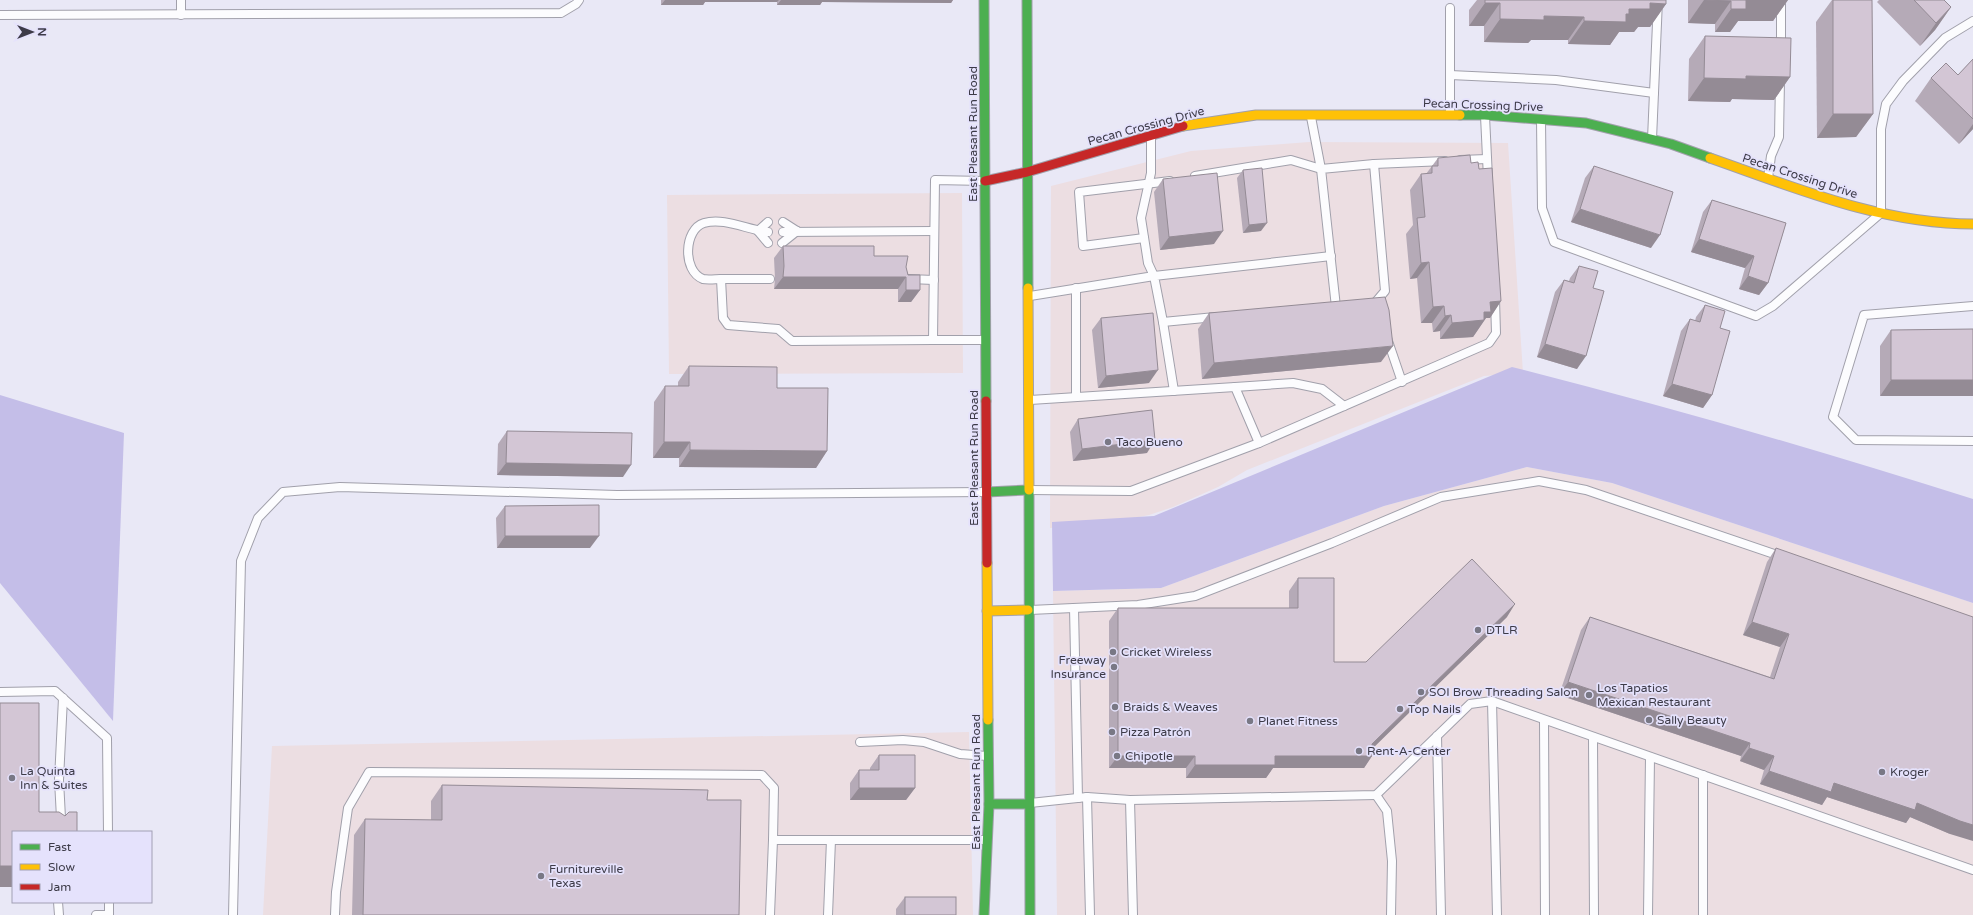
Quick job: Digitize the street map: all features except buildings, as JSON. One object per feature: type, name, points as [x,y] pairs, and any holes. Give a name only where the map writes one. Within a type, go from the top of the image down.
[{"type":"main road","name":"East Pleasant Run Road","points":[[984,0],[988,756],[988,840],[984,915]]},
{"type":"main road","points":[[1027,0],[1030,915]]},
{"type":"main road","name":"Pecan Crossing Drive","points":[[985,181],[1027,172],[1189,125],[1256,115],[1485,115],[1586,123],[1671,144],[1829,200],[1903,219],[1956,224],[1973,224]]},
{"type":"main road","points":[[987,492],[1028,490]]},
{"type":"main road","points":[[987,611],[1028,610]]},
{"type":"main road","points":[[988,804],[1029,804]]},
{"type":"lane","points":[[181,0],[181,15]]},
{"type":"lane","points":[[0,15],[561,13],[576,4],[579,0]]},
{"type":"lane","points":[[1652,139],[1658,0]]},
{"type":"lane","points":[[1781,0],[1781,53]]},
{"type":"lane","points":[[1450,8],[1450,115]]},
{"type":"lane","points":[[1541,119],[1542,208],[1554,242],[1756,316],[1773,306],[1881,213],[1881,129],[1886,104],[1903,82],[1945,38],[1973,21]]},
{"type":"lane","points":[[1768,179],[1771,156],[1779,137],[1780,68]]},
{"type":"lane","points":[[1450,75],[1556,80],[1654,93]]},
{"type":"lane","points":[[1310,115],[1321,169],[1336,307]]},
{"type":"lane","points":[[1485,115],[1489,190]]},
{"type":"lane","points":[[1151,135],[1151,173],[1142,218],[1148,263],[1154,276],[1174,391]]},
{"type":"lane","points":[[1144,238],[1083,246],[1079,192],[1149,184],[1291,160],[1321,169],[1374,164],[1487,159]]},
{"type":"lane","points":[[1374,164],[1385,291],[1374,306]]},
{"type":"lane","points":[[933,340],[935,180],[985,181]]},
{"type":"lane","points":[[768,232],[716,221],[703,223],[695,228],[689,241],[689,257],[693,271],[703,279],[770,279]]},
{"type":"lane","points":[[758,231],[768,222]]},
{"type":"lane","points":[[783,222],[797,231]]},
{"type":"lane","points":[[758,231],[768,243]]},
{"type":"lane","points":[[782,243],[797,231]]},
{"type":"lane","points":[[783,232],[934,231]]},
{"type":"lane","points":[[1027,297],[1154,276],[1331,256]]},
{"type":"lane","points":[[721,279],[723,318],[728,325],[778,329],[792,341],[986,340]]},
{"type":"lane","points":[[903,279],[934,280]]},
{"type":"lane","points":[[1076,288],[1076,397]]},
{"type":"lane","points":[[1028,490],[1131,491],[1259,443],[1489,343],[1496,333],[1494,293]]},
{"type":"lane","points":[[1973,306],[1864,315],[1832,417],[1856,440],[1973,441]]},
{"type":"lane","points":[[1163,322],[1226,316]]},
{"type":"lane","points":[[1385,332],[1402,382]]},
{"type":"lane","points":[[1028,400],[1293,383],[1322,389],[1344,406]]},
{"type":"lane","points":[[1235,387],[1259,443]]},
{"type":"lane","points":[[1028,610],[1138,605],[1195,596],[1332,543],[1441,497],[1539,481],[1586,490],[1788,559]]},
{"type":"lane","points":[[233,915],[241,561],[258,518],[283,492],[340,486],[617,496],[987,492]]},
{"type":"lane","points":[[1074,608],[1078,798]]},
{"type":"lane","points":[[0,692],[55,691],[107,738],[108,831]]},
{"type":"lane","points":[[63,698],[57,820],[67,831]]},
{"type":"lane","points":[[1029,804],[1087,797],[1130,800],[1376,795],[1470,704],[1492,702],[1973,870]]},
{"type":"lane","points":[[1492,702],[1497,915]]},
{"type":"lane","points":[[1544,720],[1545,915]]},
{"type":"lane","points":[[1437,736],[1441,915]]},
{"type":"lane","points":[[1593,737],[1594,915]]},
{"type":"lane","points":[[860,742],[903,740],[917,741],[960,754],[988,756]]},
{"type":"lane","points":[[1648,915],[1650,757]]},
{"type":"lane","points":[[335,915],[336,892],[348,808],[369,772],[762,775],[774,788],[770,915]]},
{"type":"lane","points":[[1703,775],[1703,915]]},
{"type":"lane","points":[[1376,795],[1387,811],[1392,861],[1391,915]]},
{"type":"lane","points":[[1087,797],[1090,915]]},
{"type":"lane","points":[[1130,800],[1134,915]]},
{"type":"lane","points":[[773,840],[988,840]]},
{"type":"lane","points":[[828,915],[831,840]]},
{"type":"lane","points":[[58,903],[59,915]]},
{"type":"lane","points":[[96,915],[110,915],[109,903]]},
{"type":"shaded area","points":[[1309,142],[1508,143],[1523,373],[1484,376],[1247,470],[1218,487],[1173,507],[1149,515],[1100,525],[1050,528],[1051,186],[1191,151]]},
{"type":"shaded area","points":[[962,193],[963,373],[669,374],[667,195]]},
{"type":"shaded area","points":[[1512,367],[1628,397],[1744,430],[1973,499],[1973,603],[1612,483],[1527,467],[1384,506],[1161,588],[1053,591],[1052,522],[1154,516]]},
{"type":"shaded area","points":[[0,395],[124,433],[113,721],[0,583]]},
{"type":"shaded area","points":[[1527,467],[1612,483],[1973,603],[1973,915],[1057,915],[1053,591],[1161,588],[1384,506]]},
{"type":"shaded area","points":[[969,732],[973,915],[263,915],[272,746]]},
{"type":"traffic: fast","points":[[984,0],[986,401]]},
{"type":"traffic: fast","points":[[1027,0],[1028,288]]},
{"type":"traffic: fast","points":[[1460,115],[1485,115],[1586,123],[1671,144],[1710,158]]},
{"type":"traffic: fast","points":[[987,492],[1028,490]]},
{"type":"traffic: fast","points":[[1029,490],[1030,915]]},
{"type":"traffic: fast","points":[[984,915],[989,804],[988,720]]},
{"type":"traffic: fast","points":[[989,804],[1029,804]]},
{"type":"traffic: slow","points":[[1183,126],[1256,115],[1460,115]]},
{"type":"traffic: slow","points":[[1710,158],[1807,192],[1872,211],[1905,218],[1973,224]]},
{"type":"traffic: slow","points":[[1028,288],[1029,490]]},
{"type":"traffic: slow","points":[[987,563],[988,720]]},
{"type":"traffic: slow","points":[[987,611],[1028,610]]},
{"type":"traffic: jam","points":[[985,181],[1027,172],[1183,126]]},
{"type":"traffic: jam","points":[[986,401],[987,563]]},
{"type":"place","name":"Taco Bueno","points":[[1108,442]]},
{"type":"place","name":"DTLR","points":[[1478,630]]},
{"type":"place","name":"Cricket Wireless","points":[[1113,652]]},
{"type":"place","name":"Freeway Insurance","points":[[1114,667]]},
{"type":"place","name":"SOI Brow Threading Salon","points":[[1421,692]]},
{"type":"place","name":"Los Tapatios Mexican Restaurant","points":[[1589,695]]},
{"type":"place","name":"Braids & Weaves","points":[[1115,707]]},
{"type":"place","name":"Top Nails","points":[[1400,709]]},
{"type":"place","name":"Sally Beauty","points":[[1649,720]]},
{"type":"place","name":"Planet Fitness","points":[[1250,721]]},
{"type":"place","name":"Pizza Patrón","points":[[1112,732]]},
{"type":"place","name":"Rent-A-Center","points":[[1359,751]]},
{"type":"place","name":"Chipotle","points":[[1117,756]]},
{"type":"place","name":"Kroger","points":[[1882,772]]},
{"type":"place","name":"La Quinta Inn & Suites","points":[[12,778]]},
{"type":"place","name":"Furnitureville Texas","points":[[541,876]]}]
